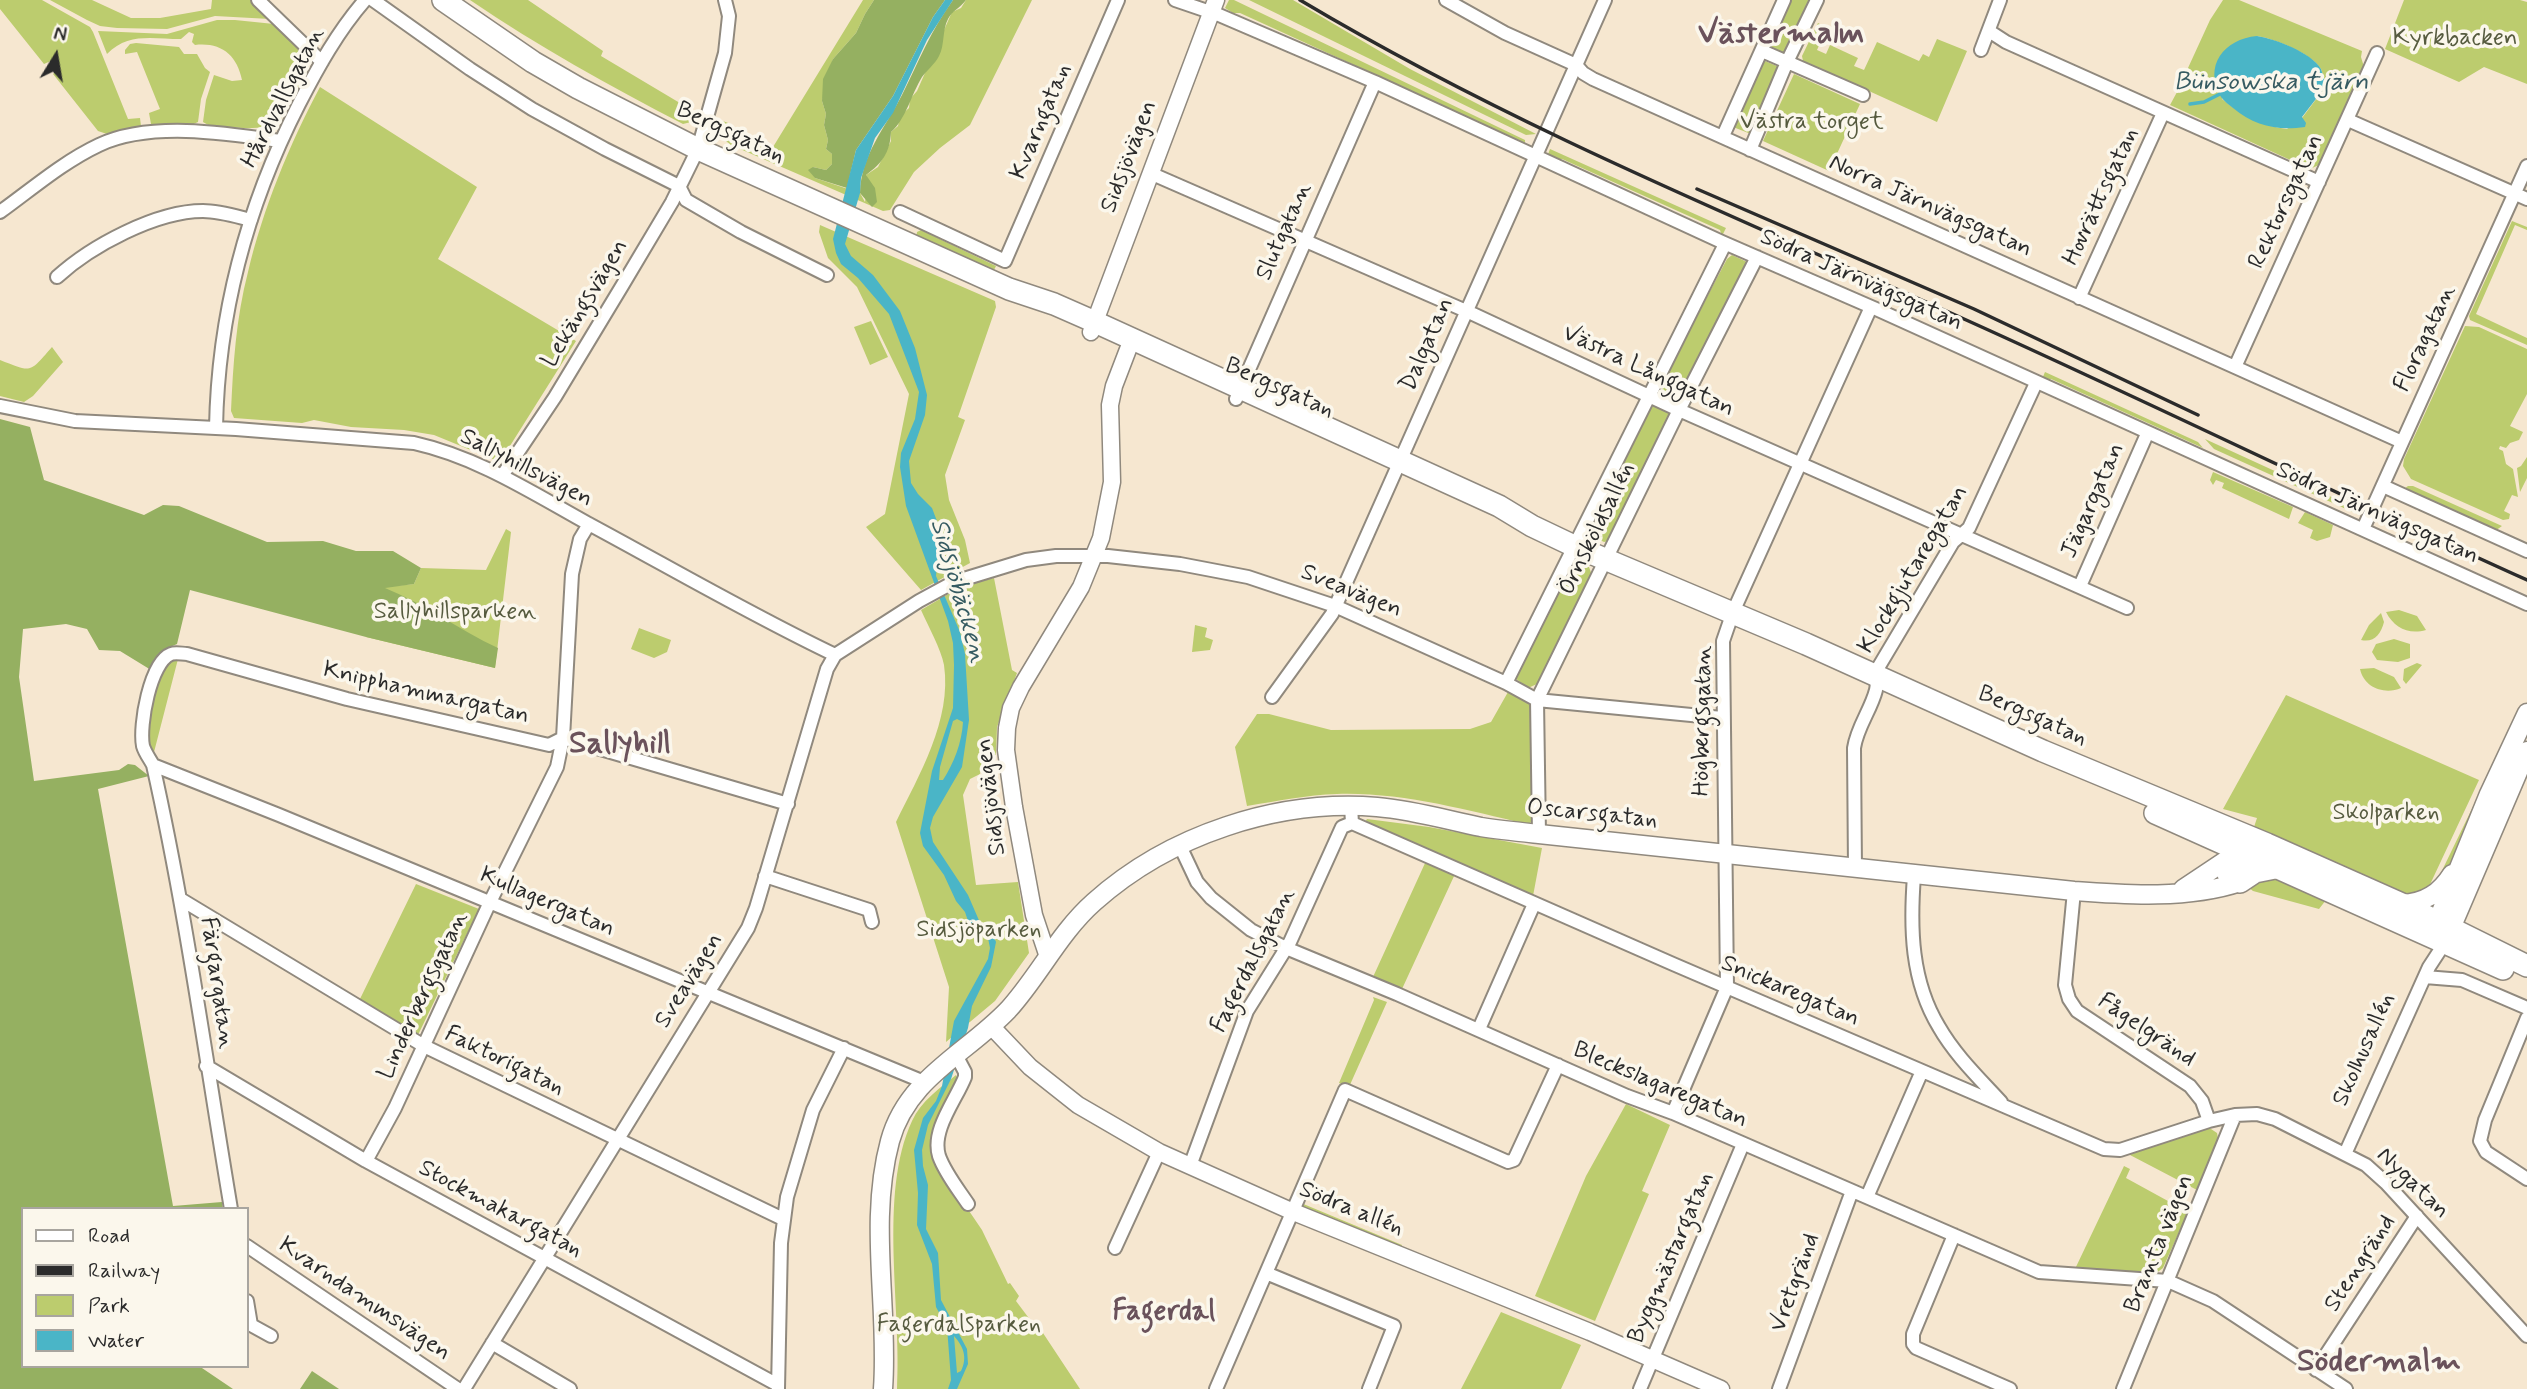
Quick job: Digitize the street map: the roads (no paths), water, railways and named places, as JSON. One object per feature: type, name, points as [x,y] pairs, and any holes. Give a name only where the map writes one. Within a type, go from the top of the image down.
[{"type":"highway","name":"Bergsgatan","points":[[443,0],[533,62],[578,88],[698,149],[1009,289],[1050,313],[1093,327],[1399,465],[1493,516],[1532,526],[1876,682],[2241,854],[2326,891],[2527,966]]},
{"type":"highway","name":"Bergsgatan","points":[[1876,682],[2402,904],[2446,934],[2527,979]]},
{"type":"highway","points":[[2223,879],[2235,867],[2241,854],[2241,846],[2233,831]]},
{"type":"highway","points":[[2214,842],[2223,879]]},
{"type":"highway","points":[[2223,879],[2275,868]]},
{"type":"main road","name":"Skolhusallén","points":[[2446,934],[2463,856],[2513,780],[2527,713]]},
{"type":"main road","name":"Skolhusallén","points":[[2460,905],[2527,751]]},
{"type":"main road","name":"Oscarsgatan","points":[[1048,957],[1092,904],[1147,863],[1229,825],[1306,809],[1352,815],[1415,812],[1483,827],[1539,834],[2074,891],[2114,894],[2179,892],[2223,879]]},
{"type":"main road","points":[[2241,854],[2263,854],[2325,881],[2346,879]]},
{"type":"main road","points":[[2402,904],[2416,904],[2429,898],[2446,883],[2463,856]]},
{"type":"main road","points":[[2446,934],[2460,922],[2460,905]]},
{"type":"main road","points":[[2446,934],[2460,905]]},
{"type":"main road","points":[[883,1389],[885,1363],[879,1234],[889,1143],[898,1116],[930,1078],[958,1061],[1021,997],[1048,957]]},
{"type":"street","points":[[258,0],[322,62]]},
{"type":"street","name":"Hårdvallsgatan","points":[[216,428],[225,330],[235,276],[251,220],[280,141],[322,62],[365,0]]},
{"type":"street","points":[[373,0],[450,56],[532,108],[679,186],[686,200],[741,232],[827,275]]},
{"type":"street","name":"Lekängsvägen","points":[[502,476],[561,386],[672,202],[698,149],[725,53],[729,16],[725,0]]},
{"type":"street","name":"Kvarngatan","points":[[919,221],[1005,261],[1118,0]]},
{"type":"street","name":"Södra Järnvägsgatan","points":[[1175,0],[1214,6],[1725,244],[1871,307],[2527,604]]},
{"type":"street","name":"Norra Järnvägsgatan","points":[[1446,0],[1505,33],[1576,65],[1593,79],[2402,442]]},
{"type":"street","name":"Dalgatan","points":[[1272,697],[1335,606],[1605,0]]},
{"type":"street","points":[[1723,136],[1784,0]]},
{"type":"street","points":[[1751,150],[1787,62],[1817,0]]},
{"type":"street","points":[[1981,50],[2000,0]]},
{"type":"street","name":"Sidsjövägen","points":[[1093,327],[1214,6]]},
{"type":"street","points":[[1989,31],[2006,42],[2319,182]]},
{"type":"street","points":[[1762,51],[1863,95]]},
{"type":"street","name":"Rektorsgatan","points":[[2235,367],[2377,53]]},
{"type":"street","name":"Slutgatan","points":[[1238,394],[1375,82]]},
{"type":"street","name":"Hovrättsgatan","points":[[2079,298],[2164,113]]},
{"type":"street","points":[[2348,120],[2521,197]]},
{"type":"street","points":[[0,212],[84,154],[117,138],[148,132],[177,132],[229,134],[280,141]]},
{"type":"street","name":"Floragatan","points":[[2363,529],[2402,442],[2521,197],[2527,166]]},
{"type":"street","name":"Västra Långgatan","points":[[1150,173],[2127,608]]},
{"type":"street","points":[[57,277],[105,243],[168,218],[200,211],[251,220]]},
{"type":"street","points":[[900,212],[919,221],[905,243]]},
{"type":"street","name":"Örnsköldsallén","points":[[1506,683],[1725,244]]},
{"type":"street","name":"Örnsköldsallén","points":[[1539,834],[1537,700],[1757,257]]},
{"type":"street","name":"Högbergsgatan","points":[[1673,1113],[1727,987],[1723,641],[1871,307]]},
{"type":"street","name":"Sidsjövägen","points":[[1048,957],[1034,915],[1016,820],[1006,750],[1007,728],[1011,708],[1021,687],[1081,587],[1094,555],[1109,505],[1112,482],[1110,405],[1114,386],[1130,344]]},
{"type":"street","name":"Klockgjutaregatan","points":[[1855,869],[1854,748],[1876,682],[1953,542],[1969,528],[2036,383]]},
{"type":"street","name":"Sallyhillsvägen","points":[[0,406],[75,421],[216,428],[414,443],[455,454],[502,476],[835,655]]},
{"type":"street","name":"Jägargatan","points":[[2080,586],[2147,434]]},
{"type":"street","points":[[2383,486],[2527,551]]},
{"type":"street","name":"Linderbergsgatan","points":[[366,1161],[395,1108],[556,767],[563,738],[572,574],[580,539],[589,524]]},
{"type":"street","name":"Sveavägen","points":[[464,1389],[748,928],[827,669],[835,655],[954,582],[1026,559],[1094,555],[1216,570],[1260,580],[1335,606],[1506,683],[1537,700],[1722,718]]},
{"type":"street","name":"Knipphammargatan","points":[[153,765],[143,748],[142,730],[146,706],[157,668],[163,659],[178,653],[347,699],[549,745],[563,738],[788,804]]},
{"type":"street","name":"Färgargatan","points":[[153,765],[182,900],[206,1066],[231,1207]]},
{"type":"street","name":"Kullagergatan","points":[[153,765],[844,1048],[930,1078]]},
{"type":"street","name":"Snickaregatan","points":[[1352,815],[1534,904],[2104,1149],[2120,1150],[2235,1115]]},
{"type":"street","name":"Fagerdalsgatan","points":[[1190,1166],[1248,1011],[1286,948],[1342,827],[1352,815]]},
{"type":"street","name":"Bleckslagaregatan","points":[[1180,846],[1197,882],[1211,898],[1251,930],[1286,948],[2039,1272],[2168,1281],[2213,1301],[2346,1389]]},
{"type":"street","points":[[765,876],[869,910],[873,922]]},
{"type":"street","points":[[1914,876],[1914,955],[1923,993],[1938,1027],[1965,1063],[2006,1107]]},
{"type":"street","name":"Fågelgränd","points":[[2074,891],[2065,985],[2069,999],[2077,1011],[2190,1086],[2202,1101],[2209,1121]]},
{"type":"street","name":"Faktorigatan","points":[[182,900],[424,1046],[783,1219]]},
{"type":"street","points":[[1479,1029],[1534,904]]},
{"type":"street","name":"Skolhusallén","points":[[2345,1154],[2446,934]]},
{"type":"street","points":[[2427,972],[2462,979],[2527,1009]]},
{"type":"street","points":[[2527,1018],[2485,1120],[2480,1141],[2486,1152],[2527,1179]]},
{"type":"street","name":"Södra allén","points":[[985,1032],[1079,1105],[1159,1152],[1291,1211],[1721,1389]]},
{"type":"street","points":[[778,1387],[779,1287],[787,1197],[806,1130],[821,1090],[844,1048]]},
{"type":"street","points":[[958,1061],[965,1077],[943,1124],[938,1143],[939,1155],[968,1204]]},
{"type":"street","points":[[1216,1389],[1345,1090],[1508,1162],[1514,1160],[1558,1065]]},
{"type":"street","name":"Stockmakargatan","points":[[206,1066],[366,1161],[778,1387]]},
{"type":"street","points":[[1867,1197],[1922,1071]]},
{"type":"street","name":"Nygatan","points":[[2235,1115],[2257,1114],[2275,1119],[2366,1164],[2527,1336]]},
{"type":"street","name":"Branta vägen","points":[[2123,1389],[2235,1115]]},
{"type":"street","name":"Byggmästargatan","points":[[1640,1389],[1743,1144]]},
{"type":"street","points":[[1115,1248],[1159,1152]]},
{"type":"street","name":"Vretgränd","points":[[1779,1389],[1852,1191]]},
{"type":"street","name":"Stengränd","points":[[2316,1370],[2417,1216]]},
{"type":"street","points":[[1954,1235],[1913,1334],[1913,1344],[1916,1348],[2010,1389]]},
{"type":"street","name":"Kvarndammsvägen","points":[[248,1247],[458,1389]]},
{"type":"street","points":[[1266,1273],[1394,1326],[1369,1389]]},
{"type":"street","points":[[248,1307],[251,1325],[271,1336]]},
{"type":"street","points":[[492,1343],[570,1389]]},
{"type":"water","points":[[945,0],[953,0],[927,40],[893,113],[875,138],[861,178],[860,193],[845,244],[851,256],[873,275],[900,311],[915,348],[927,395],[925,415],[909,461],[911,483],[932,508],[940,529],[936,576],[960,632],[965,654],[969,720],[962,767],[933,817],[930,828],[933,842],[968,895],[981,925],[993,935],[996,942],[991,967],[972,1006],[968,1028],[951,1079],[928,1125],[922,1150],[928,1185],[926,1229],[938,1253],[941,1300],[967,1349],[968,1364],[957,1389],[948,1389],[951,1380],[947,1327],[936,1307],[932,1264],[917,1225],[918,1193],[914,1150],[923,1118],[936,1101],[942,1086],[954,1021],[988,959],[990,948],[988,938],[969,924],[944,875],[923,846],[920,833],[932,771],[953,708],[954,665],[948,621],[906,506],[900,467],[901,453],[915,419],[919,392],[889,314],[858,278],[841,264],[833,239],[856,150],[893,96],[933,17]],"holes":[[[957,719],[963,722],[959,745],[947,773],[943,780],[939,780],[953,721]],[[954,1336],[964,1356],[961,1371],[957,1373]]]},
{"type":"water","name":"Bünsowska tjärn","points":[[2257,36],[2283,43],[2301,52],[2321,69],[2326,86],[2302,117],[2306,123],[2305,127],[2285,128],[2258,123],[2241,114],[2221,97],[2214,75],[2220,56],[2235,42]]},
{"type":"waterway","points":[[2190,104],[2204,102],[2220,94]]},
{"type":"railway","points":[[1300,0],[1380,46],[1544,130],[2035,351],[2527,580]]},
{"type":"railway","points":[[1697,189],[1974,309],[2198,415]]},
{"type":"district","name":"Västermalm","points":[[1781,35]]},
{"type":"district","name":"Sallyhill","points":[[620,745]]},
{"type":"district","name":"Fagerdal","points":[[1164,1313]]},
{"type":"district","name":"Södermalm","points":[[2379,1363]]},
{"type":"park label","name":"Kyrkbacken","points":[[2455,39]]},
{"type":"park label","name":"Västra torget","points":[[1812,123]]},
{"type":"park label","name":"Sallyhillsparken","points":[[455,613]]},
{"type":"park label","name":"Skolparken","points":[[2386,814]]},
{"type":"park label","name":"Sidsjöparken","points":[[979,931]]},
{"type":"park label","name":"Fagerdalsparken","points":[[959,1326]]},
{"type":"water label","name":"Sidsjöbäcken","points":[[957,591]]}]
